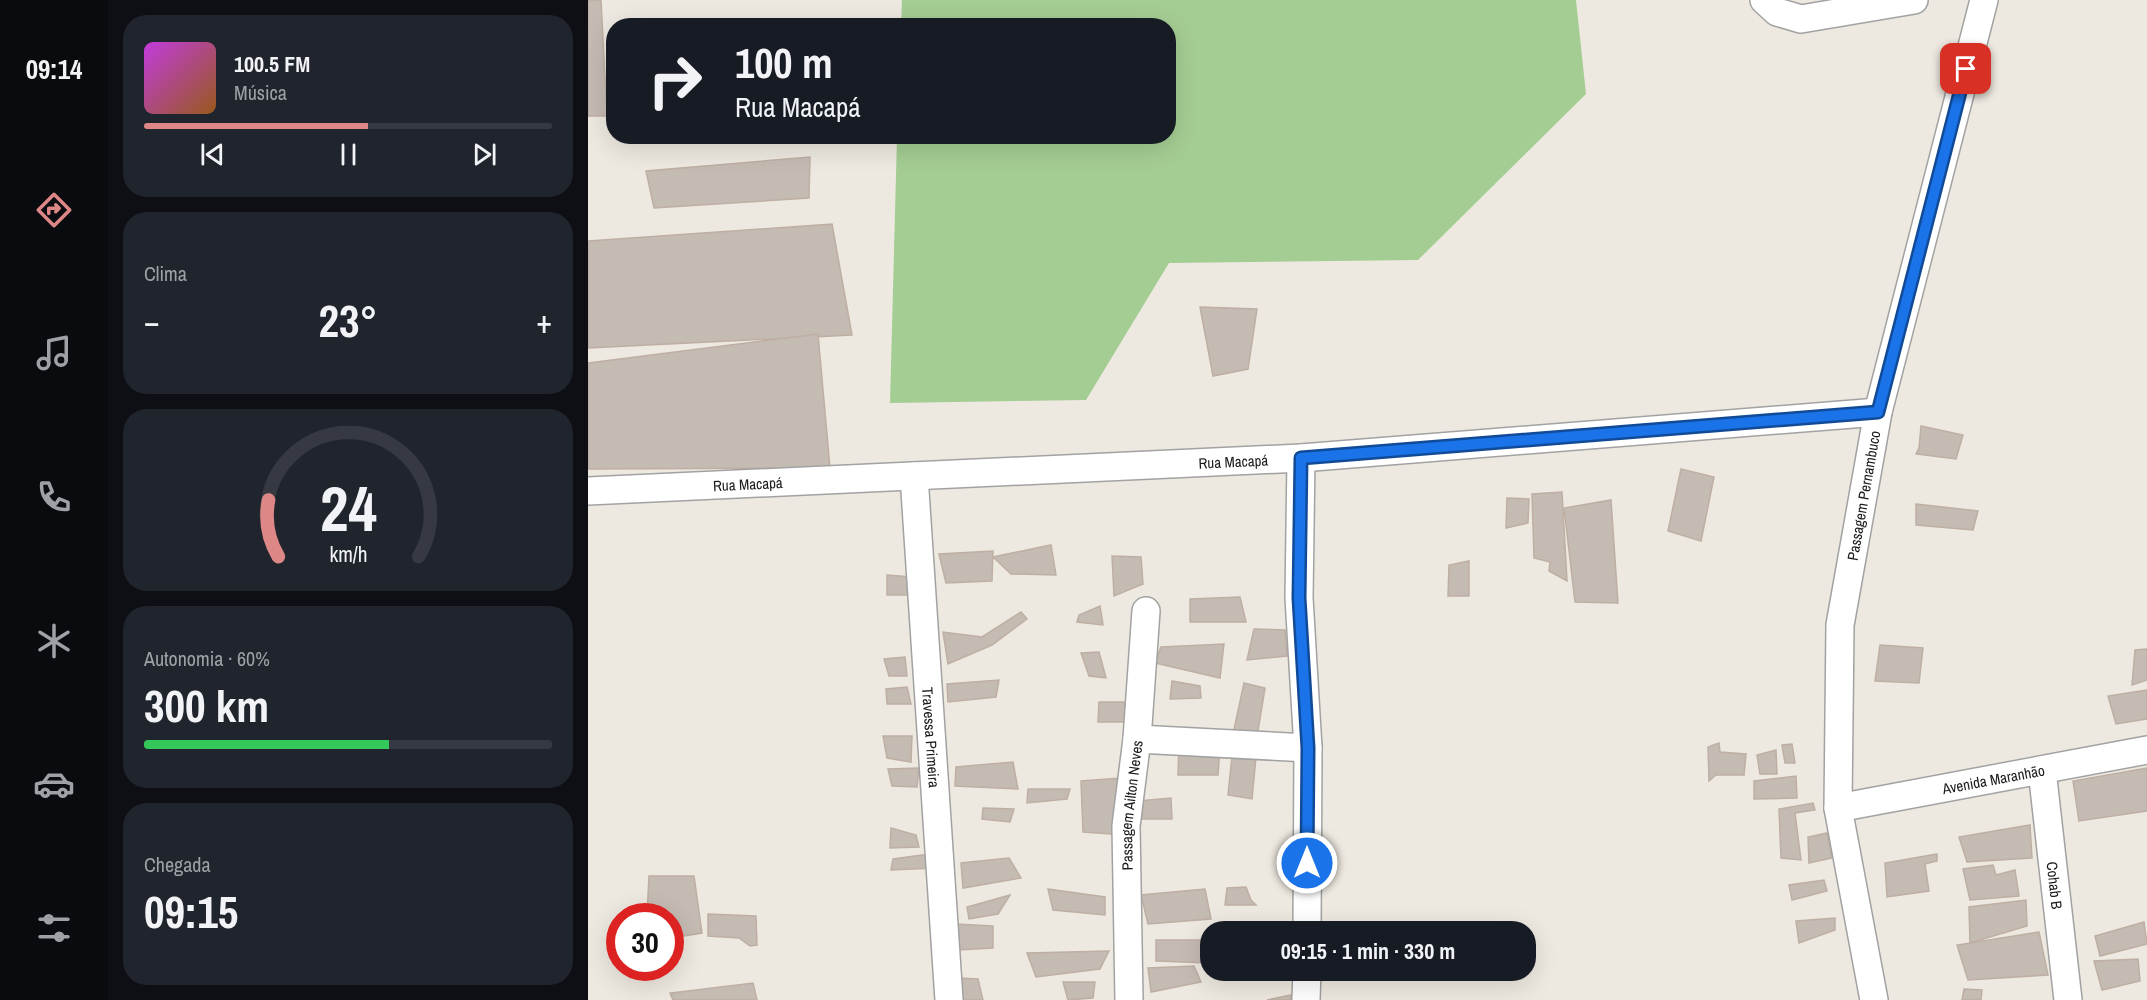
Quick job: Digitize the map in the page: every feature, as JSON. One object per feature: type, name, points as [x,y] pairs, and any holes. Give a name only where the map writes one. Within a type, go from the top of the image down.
[{"type":"street","points":[[1764,0],[1777,12],[1802,19],[1914,0]]},
{"type":"street","name":"Passagem Pernambuco","points":[[1874,1000],[1838,808],[1840,625],[1878,412],[1984,0]]},
{"type":"street","name":"Rua Macapá","points":[[588,491],[1301,458],[1878,412]]},
{"type":"street","points":[[1301,458],[1299,598],[1308,748],[1307,921]]},
{"type":"street","name":"Travessa Primeira","points":[[914,476],[949,1000]]},
{"type":"street","name":"Passagem Ailton Neves","points":[[1129,1000],[1126,826],[1137,739],[1146,611]]},
{"type":"street","points":[[1137,739],[1308,748]]},
{"type":"street","name":"Avenida Maranhão","points":[[1838,808],[2147,750]]},
{"type":"street","name":"Cohab B","points":[[2042,771],[2068,1000]]},
{"type":"street","points":[[1306,1000],[1307,981]]},
{"type":"green space","points":[[902,0],[1576,0],[1586,94],[1418,260],[1169,263],[1086,400],[890,403],[897,144],[1176,144],[1176,18],[901,18]]},
{"type":"building","points":[[588,0],[601,0],[606,116],[588,116]]},
{"type":"building","points":[[810,157],[809,198],[654,208],[646,171]]},
{"type":"building","points":[[832,224],[852,335],[588,348],[588,241]]},
{"type":"building","points":[[1200,307],[1257,309],[1248,369],[1213,376]]},
{"type":"building","points":[[818,334],[830,468],[588,469],[588,363]]},
{"type":"building","points":[[1921,426],[1963,435],[1956,459],[1916,454],[1919,448]]},
{"type":"building","points":[[1681,469],[1714,477],[1701,541],[1668,531]]},
{"type":"building","points":[[1562,492],[1567,581],[1549,571],[1550,562],[1534,558],[1532,494]]},
{"type":"building","points":[[1507,498],[1529,499],[1528,523],[1506,528]]},
{"type":"building","points":[[1611,500],[1618,603],[1575,602],[1564,508]]},
{"type":"building","points":[[1916,504],[1978,511],[1973,530],[1916,525]]},
{"type":"building","points":[[1051,545],[1056,575],[1011,574],[993,557]]},
{"type":"building","points":[[993,551],[992,581],[946,583],[939,554]]},
{"type":"building","points":[[1112,556],[1141,557],[1143,584],[1114,596]]},
{"type":"building","points":[[1469,561],[1469,596],[1448,596],[1449,565]]},
{"type":"building","points":[[887,575],[911,577],[909,595],[887,595]]},
{"type":"building","points":[[1240,597],[1246,622],[1190,622],[1190,599]]},
{"type":"building","points":[[1100,606],[1103,625],[1077,622],[1079,615]]},
{"type":"building","points":[[1021,612],[1027,619],[992,645],[948,664],[943,632],[982,637]]},
{"type":"building","points":[[1254,629],[1285,630],[1287,656],[1247,660]]},
{"type":"building","points":[[1224,644],[1220,678],[1155,663],[1161,647]]},
{"type":"building","points":[[1880,645],[1923,648],[1919,683],[1875,681]]},
{"type":"building","points":[[2147,649],[2147,680],[2132,685],[2135,650]]},
{"type":"building","points":[[1099,652],[1106,678],[1089,676],[1081,653]]},
{"type":"building","points":[[905,657],[907,676],[889,676],[884,659]]},
{"type":"building","points":[[999,680],[996,697],[948,702],[947,684]]},
{"type":"building","points":[[1172,681],[1200,686],[1201,698],[1170,699]]},
{"type":"building","points":[[1244,683],[1265,688],[1257,737],[1233,734]]},
{"type":"building","points":[[907,687],[911,704],[887,704],[886,689]]},
{"type":"building","points":[[2147,690],[2147,719],[2116,724],[2108,696]]},
{"type":"building","points":[[1099,702],[1124,702],[1129,722],[1098,722]]},
{"type":"building","points":[[883,736],[912,736],[911,762],[887,758]]},
{"type":"building","points":[[1719,743],[1720,752],[1746,754],[1744,775],[1716,775],[1709,781],[1708,747]]},
{"type":"building","points":[[1792,744],[1795,763],[1785,763],[1782,745]]},
{"type":"building","points":[[1179,745],[1220,748],[1218,775],[1178,775]]},
{"type":"building","points":[[1776,750],[1777,774],[1760,774],[1757,755]]},
{"type":"building","points":[[1232,756],[1256,757],[1252,799],[1228,795]]},
{"type":"building","points":[[1013,762],[1018,789],[955,786],[956,767]]},
{"type":"building","points":[[919,768],[917,787],[892,786],[888,769]]},
{"type":"building","points":[[2147,768],[2147,811],[2079,821],[2073,781]]},
{"type":"building","points":[[1796,776],[1797,798],[1754,799],[1754,781]]},
{"type":"building","points":[[1134,777],[1126,835],[1083,832],[1081,781]]},
{"type":"building","points":[[1028,789],[1070,789],[1067,799],[1027,803]]},
{"type":"building","points":[[1171,798],[1172,819],[1140,819],[1138,801]]},
{"type":"building","points":[[1813,803],[1815,810],[1795,813],[1801,860],[1781,858],[1779,809]]},
{"type":"building","points":[[983,808],[1014,809],[1010,822],[982,819]]},
{"type":"building","points":[[2030,825],[2032,858],[1967,862],[1959,837]]},
{"type":"building","points":[[891,828],[916,835],[919,847],[890,848]]},
{"type":"building","points":[[1827,833],[1832,858],[1809,863],[1808,837]]},
{"type":"building","points":[[929,854],[935,868],[891,870],[893,859]]},
{"type":"building","points":[[1937,854],[1937,861],[1925,864],[1929,891],[1887,897],[1885,863]]},
{"type":"building","points":[[1009,858],[1021,878],[963,888],[961,863]]},
{"type":"building","points":[[1993,865],[1996,875],[2015,870],[2019,896],[1970,900],[1963,869]]},
{"type":"building","points":[[649,876],[694,876],[702,933],[684,936],[684,903],[648,903]]},
{"type":"building","points":[[1824,880],[1827,891],[1792,900],[1789,885]]},
{"type":"building","points":[[1246,887],[1251,900],[1256,905],[1225,905],[1227,888]]},
{"type":"building","points":[[1048,889],[1105,897],[1105,915],[1053,910]]},
{"type":"building","points":[[1205,889],[1211,919],[1148,924],[1141,895]]},
{"type":"building","points":[[1010,895],[998,914],[969,919],[967,907]]},
{"type":"building","points":[[2026,900],[2027,926],[1970,943],[1969,907]]},
{"type":"building","points":[[708,914],[756,916],[757,945],[750,946],[739,938],[708,936]]},
{"type":"building","points":[[1835,918],[1835,930],[1799,943],[1796,921]]},
{"type":"building","points":[[2144,922],[2147,944],[2100,956],[2095,936]]},
{"type":"building","points":[[956,924],[993,926],[993,948],[957,950]]},
{"type":"building","points":[[2039,932],[2048,975],[1968,980],[1957,945]]},
{"type":"building","points":[[1156,940],[1200,940],[1200,963],[1156,961]]},
{"type":"building","points":[[1109,951],[1100,969],[1036,977],[1027,953]]},
{"type":"building","points":[[2138,959],[2140,981],[2102,990],[2094,961]]},
{"type":"building","points":[[1194,966],[1201,982],[1151,992],[1148,968]]},
{"type":"building","points":[[957,978],[978,979],[983,1000],[959,1000]]},
{"type":"building","points":[[1063,982],[1095,982],[1093,998],[1068,1000]]},
{"type":"building","points":[[753,983],[757,1000],[673,1000],[670,993]]},
{"type":"building","points":[[1964,989],[1982,990],[1981,1000],[1962,1000]]},
{"type":"building","points":[[1291,995],[1290,1000],[1267,1000]]},
{"type":"route","points":[[1307,863],[1308,748],[1299,598],[1301,458],[1878,412],[1966,69]]}]
